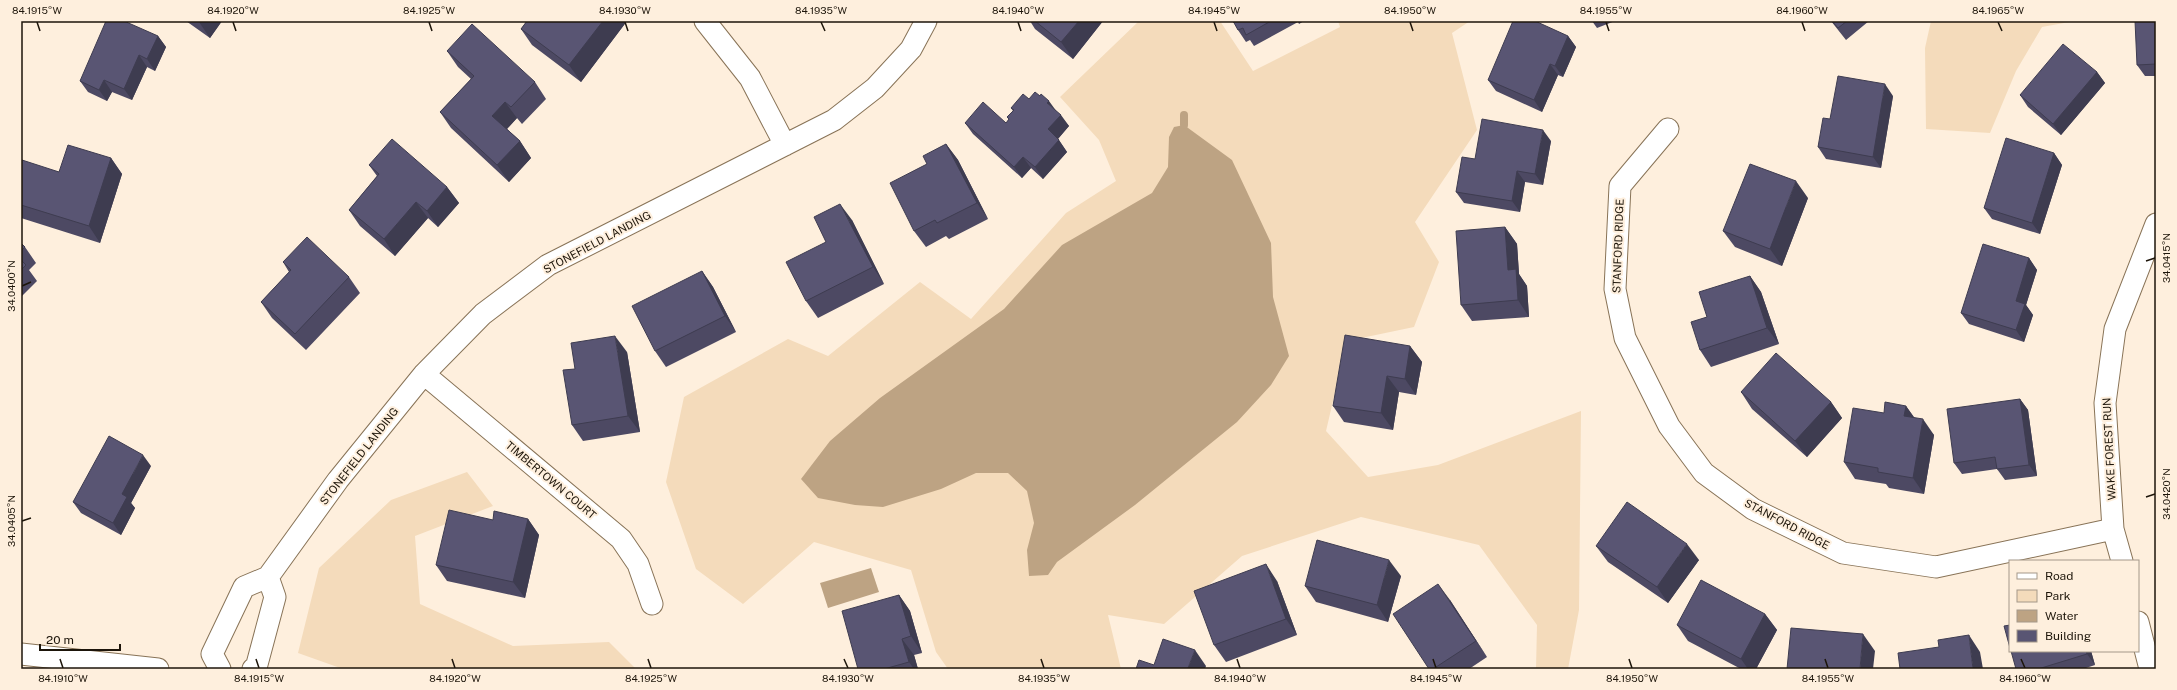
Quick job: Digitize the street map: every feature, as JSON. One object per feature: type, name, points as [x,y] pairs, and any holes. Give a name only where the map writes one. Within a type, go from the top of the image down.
[{"type":"street","points":[[705,21],[750,78],[785,146]]},
{"type":"street","name":"STONEFIELD LANDING","points":[[268,577],[338,480],[424,374],[483,314],[548,265],[834,120],[875,88],[910,48],[926,21]]},
{"type":"street","name":"STANFORD RIDGE","points":[[1668,129],[1620,186],[1615,289],[1625,338],[1669,426],[1704,473],[1753,509],[1843,553],[1936,567],[2113,529]]},
{"type":"street","name":"WAKE FOREST RUN","points":[[2122,560],[2113,529],[2105,403],[2114,329],[2156,224]]},
{"type":"street","name":"TIMBERTOWN COURT","points":[[424,374],[622,539],[638,564],[652,604]]},
{"type":"street","points":[[220,669],[212,654],[244,587],[268,577],[275,597],[256,668],[253,669]]},
{"type":"street","points":[[2139,626],[2150,669]]},
{"type":"street","points":[[21,654],[158,669]]},
{"type":"green space","points":[[1139,21],[1220,21],[1253,71],[1340,27],[1338,21],[1470,21],[1452,33],[1477,130],[1415,222],[1439,262],[1414,327],[1347,341],[1326,431],[1368,477],[1438,465],[1581,411],[1579,610],[1568,669],[1536,669],[1537,625],[1479,545],[1361,517],[1242,556],[1164,624],[1108,615],[1121,669],[948,669],[936,652],[911,570],[814,542],[743,604],[696,569],[666,482],[684,397],[788,339],[828,356],[920,282],[971,319],[1066,213],[1116,181],[1099,140],[1060,97]]},
{"type":"green space","points":[[1931,21],[2075,21],[2042,27],[2016,71],[1990,133],[1926,129],[1925,48]]},
{"type":"green space","points":[[467,472],[493,506],[415,536],[420,604],[513,646],[609,642],[636,669],[343,669],[298,653],[319,568],[391,500]]},
{"type":"water","points":[[1184,125],[1232,160],[1271,243],[1273,297],[1289,356],[1271,385],[1237,422],[1135,505],[1057,562],[1048,575],[1029,576],[1027,550],[1034,523],[1027,491],[1008,473],[976,473],[941,489],[883,507],[855,505],[818,498],[801,479],[830,441],[880,398],[1004,309],[1062,245],[1152,193],[1168,167],[1169,137],[1174,127]]},
{"type":"water","points":[[871,568],[879,592],[828,608],[820,583]]},
{"type":"building","points":[[106,21],[124,21],[158,36],[147,59],[139,55],[124,89],[104,80],[99,90],[80,81]]},
{"type":"building","points":[[527,21],[603,21],[569,65],[521,29]]},
{"type":"building","points":[[1035,21],[1079,21],[1061,42]]},
{"type":"building","points":[[1233,21],[1271,21],[1246,35],[1243,28],[1238,30]]},
{"type":"building","points":[[1513,21],[1535,21],[1568,36],[1555,66],[1550,64],[1534,100],[1488,80]]},
{"type":"building","points":[[1832,21],[1847,21],[1838,28]]},
{"type":"building","points":[[2135,21],[2156,21],[2156,64],[2137,65]]},
{"type":"building","points":[[472,24],[535,82],[511,107],[505,102],[492,116],[520,141],[497,165],[440,112],[474,76],[447,51]]},
{"type":"building","points":[[2063,44],[2097,72],[2053,124],[2020,95]]},
{"type":"building","points":[[1838,76],[1885,84],[1873,157],[1818,147],[1823,118],[1830,119]]},
{"type":"building","points":[[1035,92],[1040,96],[1041,94],[1049,101],[1047,103],[1061,115],[1048,129],[1059,140],[1035,167],[1023,157],[1014,167],[965,123],[983,102],[1006,123],[1009,119],[1007,117],[1014,110],[1011,108],[1023,94],[1029,99]]},
{"type":"building","points":[[1482,119],[1543,130],[1535,174],[1517,171],[1512,201],[1456,192],[1462,157],[1475,159]]},
{"type":"building","points":[[2006,138],[2054,153],[2032,223],[1984,208]]},
{"type":"building","points":[[392,139],[447,187],[427,211],[416,202],[384,239],[349,210],[379,174],[369,165]]},
{"type":"building","points":[[946,144],[977,203],[937,223],[935,220],[914,231],[890,183],[927,164],[923,156]]},
{"type":"building","points":[[68,145],[111,158],[89,226],[21,205],[22,160],[59,172]]},
{"type":"building","points":[[1750,164],[1796,181],[1770,249],[1723,231]]},
{"type":"building","points":[[840,204],[873,267],[806,301],[786,262],[826,242],[814,217]]},
{"type":"building","points":[[1505,227],[1508,270],[1516,269],[1518,300],[1461,305],[1456,231]]},
{"type":"building","points":[[307,237],[349,277],[295,334],[261,302],[291,270],[283,262]]},
{"type":"building","points":[[21,243],[25,247],[21,251]]},
{"type":"building","points":[[1983,244],[2029,258],[2016,301],[2025,304],[2016,330],[1961,313]]},
{"type":"building","points":[[21,260],[26,265],[21,270]]},
{"type":"building","points":[[702,271],[725,316],[655,351],[632,306]]},
{"type":"building","points":[[1750,276],[1767,328],[1700,350],[1691,322],[1707,317],[1699,292]]},
{"type":"building","points":[[1345,335],[1410,346],[1405,379],[1387,376],[1381,413],[1333,406]]},
{"type":"building","points":[[615,336],[628,416],[572,425],[563,370],[575,369],[571,343]]},
{"type":"building","points":[[1776,353],[1831,402],[1795,441],[1741,392]]},
{"type":"building","points":[[2020,399],[2029,465],[1997,469],[1995,457],[1954,463],[1947,409]]},
{"type":"building","points":[[1885,402],[1906,406],[1904,416],[1923,419],[1913,478],[1878,472],[1878,468],[1844,462],[1853,408],[1884,413]]},
{"type":"building","points":[[109,436],[143,455],[122,494],[127,497],[113,523],[73,502]]},
{"type":"building","points":[[1627,502],[1687,544],[1657,587],[1596,546]]},
{"type":"building","points":[[449,510],[493,520],[494,511],[528,519],[513,582],[436,565]]},
{"type":"building","points":[[1317,540],[1389,560],[1377,605],[1305,586]]},
{"type":"building","points":[[1266,564],[1286,619],[1214,645],[1194,591]]},
{"type":"building","points":[[1701,580],[1765,614],[1741,659],[1677,625]]},
{"type":"building","points":[[1438,584],[1476,641],[1433,669],[1429,669],[1393,614]]},
{"type":"building","points":[[899,595],[911,636],[902,639],[909,662],[884,669],[858,669],[842,611]]},
{"type":"building","points":[[2009,625],[2009,644],[2004,626]]},
{"type":"building","points":[[1791,628],[1863,634],[1860,669],[1787,669]]},
{"type":"building","points":[[1969,635],[1973,669],[1900,669],[1898,653],[1939,647],[1938,640]]},
{"type":"building","points":[[1163,639],[1195,650],[1188,668],[1190,669],[1136,669],[1139,660],[1154,665]]},
{"type":"building","points":[[2011,652],[2086,652],[2087,654],[2038,669],[2016,669]]},
{"type":"waterway","points":[[1184,115],[1184,125]]}]
